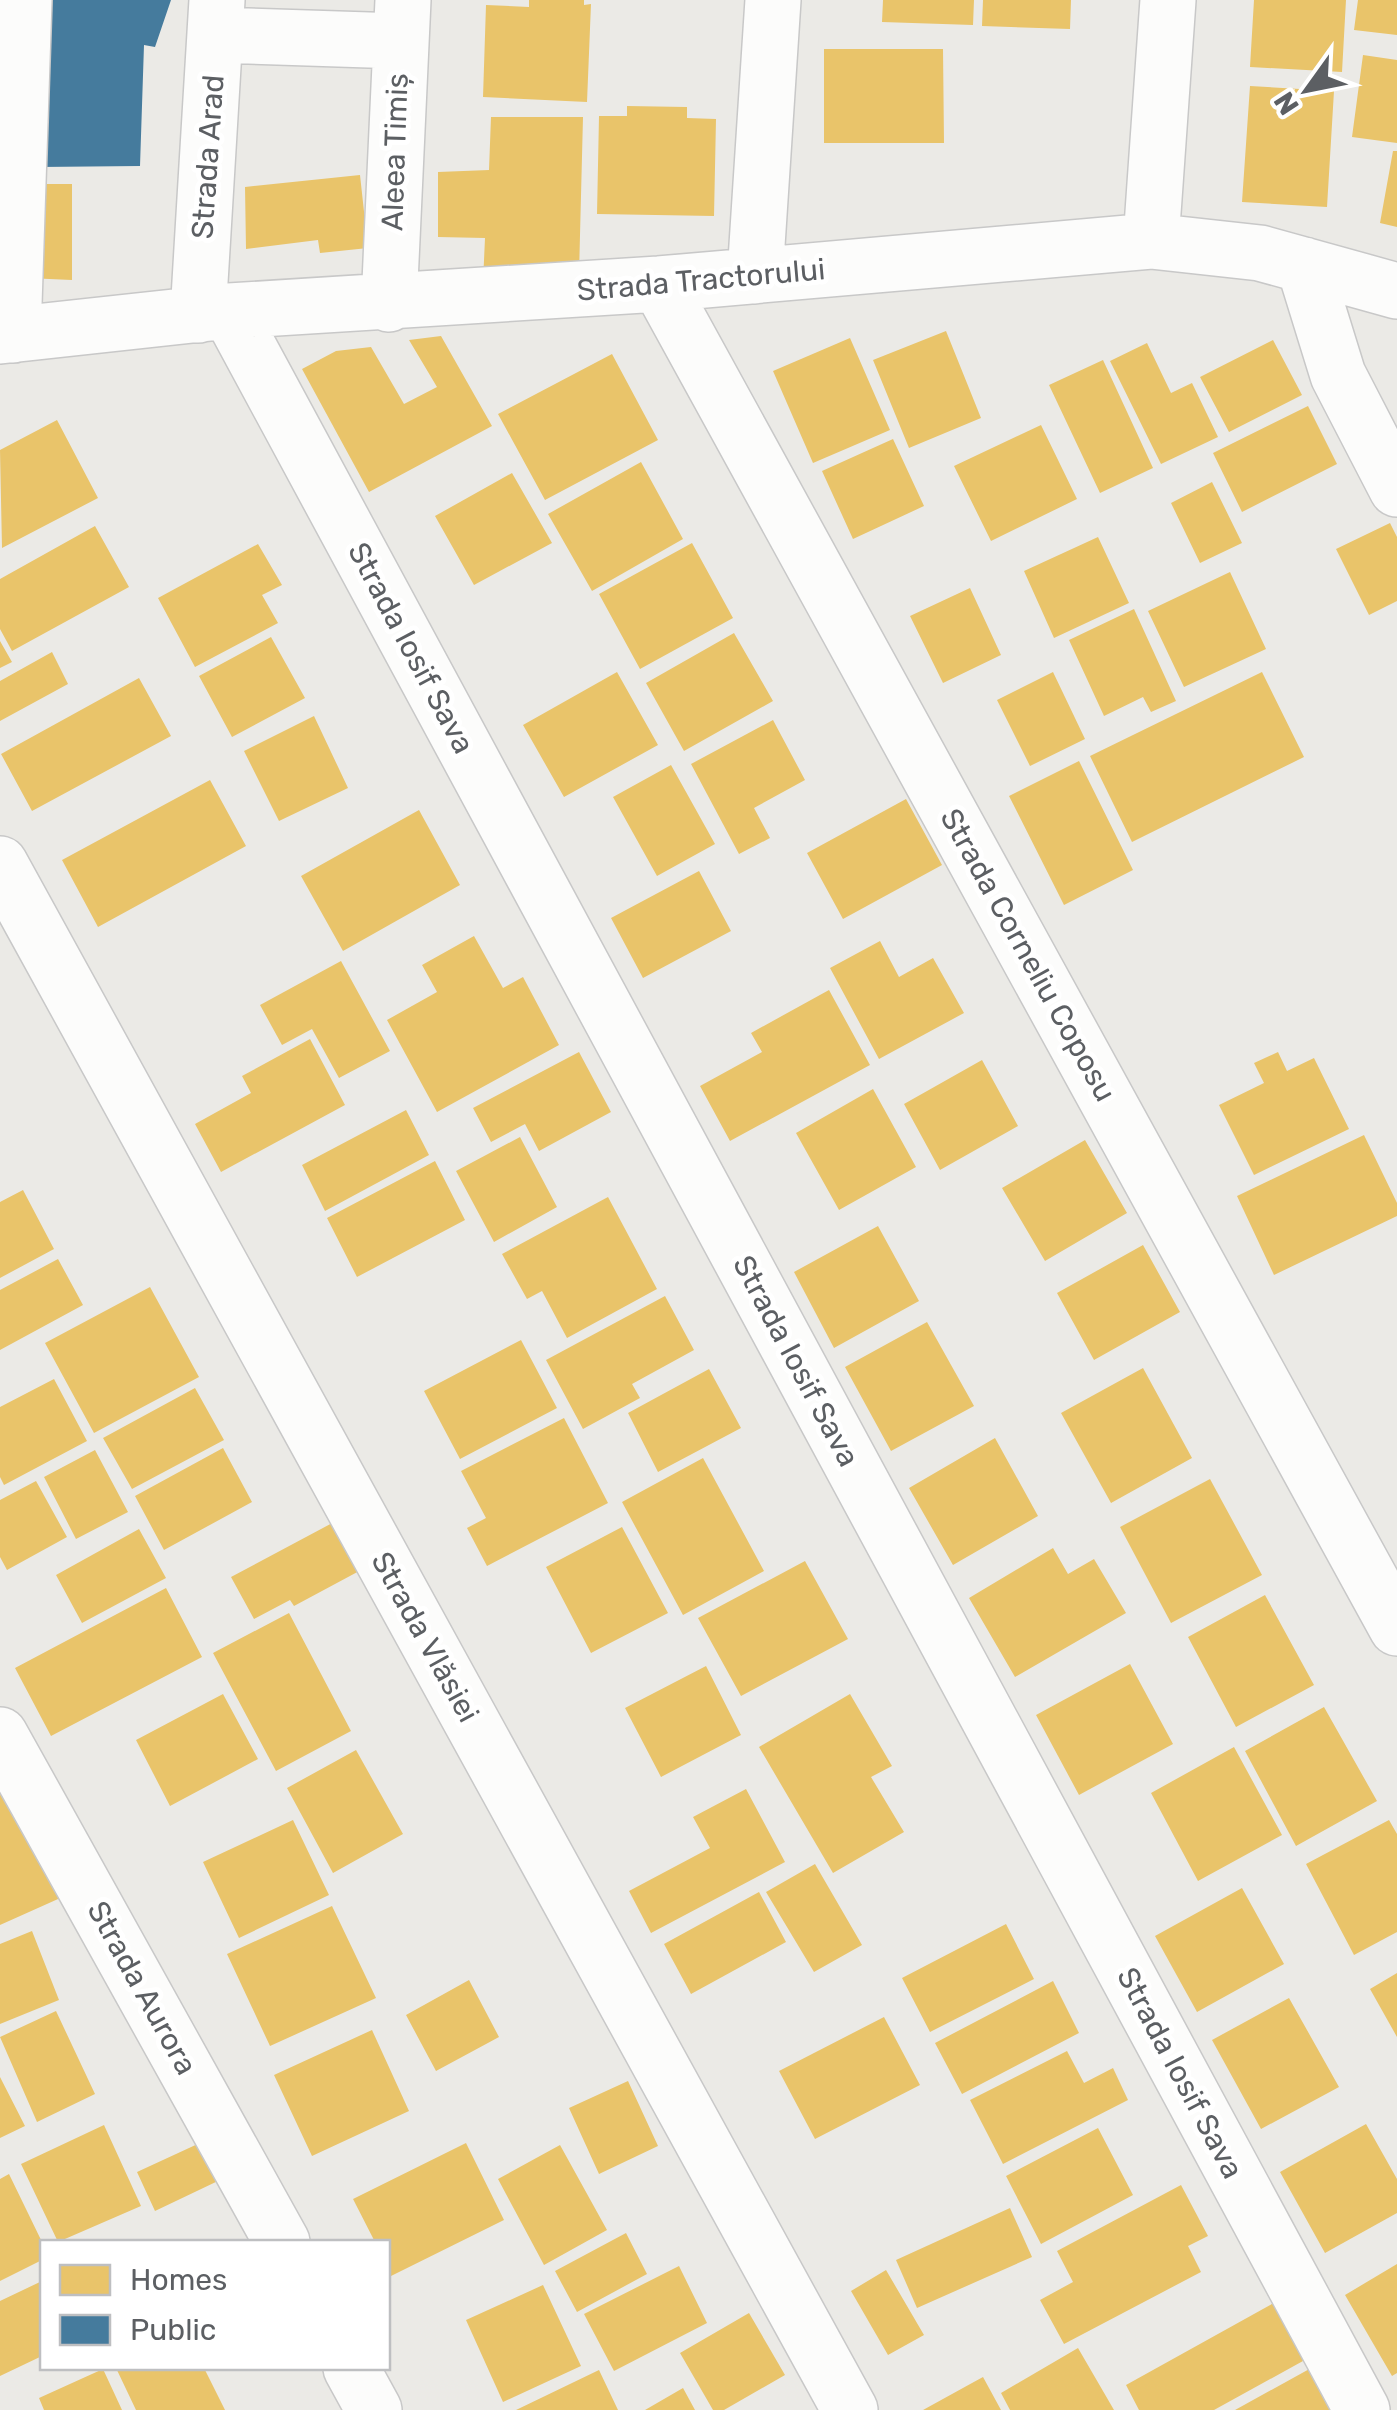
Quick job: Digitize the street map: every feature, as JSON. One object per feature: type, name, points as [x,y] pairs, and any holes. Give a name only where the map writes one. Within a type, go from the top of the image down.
[{"type":"street","points":[[6,335],[24,0]]},
{"type":"street","points":[[755,276],[773,0]]},
{"type":"street","points":[[1151,241],[1168,0]]},
{"type":"street","points":[[216,18],[401,20]]},
{"type":"street","name":"Strada Arad","points":[[214,313],[216,18]]},
{"type":"street","name":"Aleea Timiș","points":[[389,304],[401,20]]},
{"type":"street","name":"Strada Tractorului","points":[[6,335],[214,313],[659,284],[1151,241],[1243,250],[1397,291]]},
{"type":"street","points":[[1304,265],[1338,375],[1397,488]]},
{"type":"street","name":"Strada Corneliu Coposu","points":[[659,284],[1397,1628]]},
{"type":"street","name":"Strada Iosif Sava","points":[[214,313],[1362,2410]]},
{"type":"street","name":"Strada Vlăsiei","points":[[0,864],[850,2410]]},
{"type":"street","name":"Strada Aurora","points":[[0,1736],[281,2240]]},
{"type":"street","points":[[351,2370],[374,2410]]},
{"type":"building: Homes","points":[[529,0],[584,0],[584,5],[591,4],[587,102],[483,97],[486,5],[529,7]]},
{"type":"building: Homes","points":[[883,0],[974,0],[973,25],[882,22]]},
{"type":"building: Homes","points":[[983,0],[1071,0],[1070,29],[982,26]]},
{"type":"building: Homes","points":[[1254,0],[1346,0],[1342,72],[1250,67]]},
{"type":"building: Homes","points":[[1358,0],[1397,0],[1397,35],[1354,30]]},
{"type":"building: Homes","points":[[824,49],[943,49],[944,143],[824,143]]},
{"type":"building: Homes","points":[[1363,55],[1397,60],[1397,143],[1352,137]]},
{"type":"building: Homes","points":[[1250,86],[1334,91],[1327,207],[1242,202]]},
{"type":"building: Homes","points":[[627,106],[687,107],[687,118],[716,119],[714,216],[597,214],[599,116],[627,116]]},
{"type":"building: Homes","points":[[491,117],[583,117],[579,275],[483,283],[485,238],[438,237],[438,172],[489,170]]},
{"type":"building: Homes","points":[[1393,151],[1397,151],[1397,227],[1380,223]]},
{"type":"building: Homes","points":[[360,175],[368,248],[320,253],[318,240],[246,249],[245,187]]},
{"type":"building: Homes","points":[[29,184],[72,184],[72,280],[27,278]]},
{"type":"building: Homes","points":[[946,331],[981,418],[909,448],[873,360]]},
{"type":"building: Homes","points":[[441,336],[492,426],[369,492],[302,369],[336,351],[371,347],[404,404],[437,387],[409,340]]},
{"type":"building: Homes","points":[[850,338],[890,430],[813,463],[773,371]]},
{"type":"building: Homes","points":[[1273,340],[1302,395],[1229,432],[1200,377]]},
{"type":"building: Homes","points":[[1147,343],[1171,393],[1192,383],[1218,437],[1161,464],[1110,361]]},
{"type":"building: Homes","points":[[612,354],[658,440],[545,500],[498,414]]},
{"type":"building: Homes","points":[[1103,360],[1153,468],[1100,493],[1049,385]]},
{"type":"building: Homes","points":[[1308,406],[1337,464],[1242,512],[1213,453]]},
{"type":"building: Homes","points":[[57,420],[98,498],[2,548],[0,450]]},
{"type":"building: Homes","points":[[1041,425],[1077,499],[991,541],[954,466]]},
{"type":"building: Homes","points":[[893,439],[924,506],[853,539],[822,471]]},
{"type":"building: Homes","points":[[641,462],[683,539],[592,591],[548,514]]},
{"type":"building: Homes","points":[[512,473],[552,543],[474,585],[435,516]]},
{"type":"building: Homes","points":[[1212,482],[1242,543],[1200,563],[1171,503]]},
{"type":"building: Homes","points":[[1390,523],[1397,537],[1397,601],[1369,615],[1336,549]]},
{"type":"building: Homes","points":[[95,526],[129,587],[12,651],[0,629],[0,579]]},
{"type":"building: Homes","points":[[1098,537],[1129,603],[1054,638],[1024,571]]},
{"type":"building: Homes","points":[[692,543],[733,618],[640,669],[599,594]]},
{"type":"building: Homes","points":[[258,544],[282,585],[262,595],[278,623],[195,667],[158,598]]},
{"type":"building: Homes","points":[[1230,572],[1266,649],[1184,687],[1148,611]]},
{"type":"building: Homes","points":[[970,588],[1001,655],[943,683],[910,616]]},
{"type":"building: Homes","points":[[1134,609],[1176,701],[1151,712],[1143,697],[1104,716],[1069,640]]},
{"type":"building: Homes","points":[[734,633],[773,701],[684,751],[646,683]]},
{"type":"building: Homes","points":[[271,637],[305,698],[232,737],[199,676]]},
{"type":"building: Homes","points":[[0,641],[12,662],[0,668]]},
{"type":"building: Homes","points":[[52,652],[68,684],[0,721],[0,681]]},
{"type":"building: Homes","points":[[617,672],[658,745],[564,797],[523,725]]},
{"type":"building: Homes","points":[[1053,672],[1085,739],[1030,766],[997,700]]},
{"type":"building: Homes","points":[[1262,672],[1304,757],[1132,842],[1090,756]]},
{"type":"building: Homes","points":[[139,678],[171,736],[32,811],[1,754]]},
{"type":"building: Homes","points":[[314,716],[348,788],[279,821],[244,751]]},
{"type":"building: Homes","points":[[773,720],[805,780],[754,808],[770,838],[739,854],[691,764]]},
{"type":"building: Homes","points":[[1079,761],[1133,870],[1064,905],[1009,796]]},
{"type":"building: Homes","points":[[671,765],[715,844],[657,876],[613,797]]},
{"type":"building: Homes","points":[[210,780],[246,846],[98,927],[62,860]]},
{"type":"building: Homes","points":[[906,799],[942,865],[843,919],[807,853]]},
{"type":"building: Homes","points":[[419,810],[460,885],[343,951],[301,876]]},
{"type":"building: Homes","points":[[699,871],[731,931],[643,978],[611,918]]},
{"type":"building: Homes","points":[[474,936],[503,988],[523,977],[559,1045],[437,1112],[387,1020],[437,992],[422,965]]},
{"type":"building: Homes","points":[[880,941],[899,977],[933,958],[964,1013],[879,1059],[830,968]]},
{"type":"building: Homes","points":[[341,961],[390,1051],[339,1078],[312,1029],[282,1045],[260,1005]]},
{"type":"building: Homes","points":[[829,990],[870,1065],[730,1141],[700,1086],[762,1052],[751,1033]]},
{"type":"building: Homes","points":[[310,1039],[345,1105],[221,1172],[195,1124],[251,1093],[242,1076]]},
{"type":"building: Homes","points":[[579,1052],[611,1112],[539,1151],[525,1124],[491,1142],[473,1108]]},
{"type":"building: Homes","points":[[1278,1052],[1287,1071],[1314,1058],[1349,1129],[1254,1175],[1219,1105],[1264,1083],[1254,1063]]},
{"type":"building: Homes","points":[[982,1060],[1018,1126],[940,1170],[904,1104]]},
{"type":"building: Homes","points":[[873,1089],[916,1167],[839,1210],[796,1133]]},
{"type":"building: Homes","points":[[406,1110],[429,1155],[325,1211],[302,1165]]},
{"type":"building: Homes","points":[[1364,1135],[1397,1203],[1397,1216],[1274,1275],[1237,1196]]},
{"type":"building: Homes","points":[[520,1137],[557,1207],[494,1242],[456,1171]]},
{"type":"building: Homes","points":[[1085,1140],[1127,1213],[1045,1261],[1002,1188]]},
{"type":"building: Homes","points":[[435,1161],[465,1220],[357,1277],[327,1218]]},
{"type":"building: Homes","points":[[23,1190],[54,1249],[0,1278],[0,1202]]},
{"type":"building: Homes","points":[[608,1197],[657,1289],[567,1338],[542,1291],[527,1299],[502,1254]]},
{"type":"building: Homes","points":[[878,1226],[919,1301],[834,1348],[794,1272]]},
{"type":"building: Homes","points":[[1143,1245],[1180,1312],[1094,1360],[1057,1293]]},
{"type":"building: Homes","points":[[58,1259],[83,1305],[0,1350],[0,1290]]},
{"type":"building: Homes","points":[[150,1287],[199,1377],[94,1433],[45,1343]]},
{"type":"building: Homes","points":[[665,1296],[694,1350],[632,1384],[640,1398],[583,1429],[546,1360]]},
{"type":"building: Homes","points":[[927,1322],[974,1406],[891,1451],[845,1367]]},
{"type":"building: Homes","points":[[521,1340],[557,1408],[460,1459],[424,1391]]},
{"type":"building: Homes","points":[[1143,1368],[1192,1458],[1111,1503],[1061,1413]]},
{"type":"building: Homes","points":[[709,1369],[741,1428],[658,1472],[628,1413]]},
{"type":"building: Homes","points":[[54,1379],[87,1441],[4,1485],[0,1477],[0,1407]]},
{"type":"building: Homes","points":[[195,1388],[224,1440],[132,1489],[103,1438]]},
{"type":"building: Homes","points":[[564,1418],[608,1503],[487,1566],[467,1528],[486,1518],[461,1471]]},
{"type":"building: Homes","points":[[995,1438],[1038,1516],[953,1565],[909,1488]]},
{"type":"building: Homes","points":[[223,1448],[252,1502],[164,1550],[135,1496]]},
{"type":"building: Homes","points":[[95,1450],[128,1512],[76,1539],[44,1477]]},
{"type":"building: Homes","points":[[703,1458],[764,1571],[683,1615],[622,1502]]},
{"type":"building: Homes","points":[[1210,1479],[1262,1575],[1171,1623],[1120,1527]]},
{"type":"building: Homes","points":[[36,1481],[67,1537],[7,1570],[0,1557],[0,1500]]},
{"type":"building: Homes","points":[[336,1521],[363,1569],[294,1606],[290,1600],[254,1619],[231,1577]]},
{"type":"building: Homes","points":[[622,1527],[668,1613],[591,1653],[546,1567]]},
{"type":"building: Homes","points":[[139,1529],[166,1578],[82,1623],[56,1575]]},
{"type":"building: Homes","points":[[1053,1548],[1068,1574],[1094,1559],[1126,1613],[1015,1677],[969,1598]]},
{"type":"building: Homes","points":[[805,1561],[848,1639],[741,1696],[698,1618]]},
{"type":"building: Homes","points":[[166,1588],[202,1657],[51,1736],[15,1668]]},
{"type":"building: Homes","points":[[1265,1595],[1314,1685],[1236,1727],[1188,1637]]},
{"type":"building: Homes","points":[[289,1613],[351,1731],[276,1771],[213,1653]]},
{"type":"building: Homes","points":[[1130,1664],[1173,1744],[1079,1795],[1036,1715]]},
{"type":"building: Homes","points":[[706,1666],[741,1735],[661,1777],[625,1708]]},
{"type":"building: Homes","points":[[223,1694],[258,1759],[170,1806],[136,1740]]},
{"type":"building: Homes","points":[[850,1694],[892,1766],[871,1777],[904,1832],[833,1873],[759,1747]]},
{"type":"building: Homes","points":[[1324,1707],[1377,1801],[1296,1846],[1245,1751]]},
{"type":"building: Homes","points":[[1234,1747],[1282,1835],[1198,1881],[1151,1793]]},
{"type":"building: Homes","points":[[356,1750],[403,1834],[333,1873],[287,1788]]},
{"type":"building: Homes","points":[[0,1787],[67,1895],[0,1925]]},
{"type":"building: Homes","points":[[746,1789],[785,1862],[651,1933],[629,1891],[710,1848],[693,1817]]},
{"type":"building: Homes","points":[[293,1820],[329,1895],[239,1938],[203,1862]]},
{"type":"building: Homes","points":[[1389,1820],[1397,1834],[1397,1932],[1354,1955],[1306,1864]]},
{"type":"building: Homes","points":[[815,1864],[862,1945],[814,1972],[766,1892]]},
{"type":"building: Homes","points":[[1242,1888],[1284,1964],[1197,2012],[1155,1936]]},
{"type":"building: Homes","points":[[759,1892],[786,1942],[691,1994],[664,1944]]},
{"type":"building: Homes","points":[[332,1906],[376,1998],[270,2046],[227,1954]]},
{"type":"building: Homes","points":[[1006,1924],[1034,1979],[930,2032],[902,1978]]},
{"type":"building: Homes","points":[[32,1931],[59,2000],[0,2024],[0,1944]]},
{"type":"building: Homes","points":[[1397,1973],[1397,2037],[1370,1989]]},
{"type":"building: Homes","points":[[469,1980],[499,2037],[436,2071],[406,2015]]},
{"type":"building: Homes","points":[[1053,1981],[1079,2033],[962,2094],[935,2043]]},
{"type":"building: Homes","points":[[1289,1998],[1339,2087],[1261,2129],[1212,2040]]},
{"type":"building: Homes","points":[[56,2011],[95,2094],[37,2122],[0,2037]]},
{"type":"building: Homes","points":[[884,2017],[920,2085],[815,2139],[779,2071]]},
{"type":"building: Homes","points":[[372,2030],[409,2111],[312,2156],[274,2075]]},
{"type":"building: Homes","points":[[1067,2051],[1084,2083],[1113,2068],[1128,2100],[1003,2164],[970,2100]]},
{"type":"building: Homes","points":[[0,2077],[25,2126],[0,2138]]},
{"type":"building: Homes","points":[[628,2081],[658,2146],[599,2174],[569,2108]]},
{"type":"building: Homes","points":[[1366,2124],[1397,2179],[1397,2213],[1325,2253],[1280,2172]]},
{"type":"building: Homes","points":[[104,2125],[141,2206],[57,2240],[21,2164]]},
{"type":"building: Homes","points":[[1098,2128],[1133,2195],[1041,2244],[1006,2176]]},
{"type":"building: Homes","points":[[202,2142],[220,2180],[155,2211],[137,2172]]},
{"type":"building: Homes","points":[[466,2143],[504,2220],[391,2276],[390,2240],[374,2240],[353,2199]]},
{"type":"building: Homes","points":[[560,2145],[607,2230],[544,2265],[498,2179]]},
{"type":"building: Homes","points":[[9,2174],[41,2240],[40,2261],[0,2281],[0,2179]]},
{"type":"building: Homes","points":[[1181,2185],[1208,2236],[1188,2246],[1201,2272],[1064,2344],[1040,2300],[1073,2282],[1057,2251]]},
{"type":"building: Homes","points":[[1010,2208],[1032,2257],[917,2308],[896,2260]]},
{"type":"building: Homes","points":[[626,2233],[647,2274],[577,2312],[555,2271]]},
{"type":"building: Homes","points":[[1397,2264],[1397,2373],[1392,2376],[1345,2295]]},
{"type":"building: Homes","points":[[679,2266],[707,2323],[614,2371],[584,2314]]},
{"type":"building: Homes","points":[[886,2270],[924,2335],[888,2355],[851,2291]]},
{"type":"building: Homes","points":[[40,2282],[40,2357],[0,2376],[0,2301]]},
{"type":"building: Homes","points":[[543,2285],[581,2366],[503,2402],[466,2320]]},
{"type":"building: Homes","points":[[1281,2299],[1312,2356],[1214,2410],[1139,2410],[1126,2385]]},
{"type":"building: Homes","points":[[749,2313],[785,2375],[724,2410],[713,2410],[680,2353]]},
{"type":"building: Homes","points":[[1078,2348],[1114,2410],[1010,2410],[1001,2393]]},
{"type":"building: Homes","points":[[1322,2362],[1348,2410],[1235,2410]]},
{"type":"building: Homes","points":[[103,2370],[122,2410],[44,2410],[39,2398]]},
{"type":"building: Homes","points":[[117,2370],[205,2370],[225,2410],[136,2410]]},
{"type":"building: Homes","points":[[599,2370],[618,2410],[516,2410]]},
{"type":"building: Homes","points":[[983,2377],[1001,2410],[923,2410],[972,2383]]},
{"type":"building: Homes","points":[[683,2388],[695,2410],[645,2410]]},
{"type":"building: Public","points":[[36,0],[171,0],[155,47],[144,45],[140,166],[39,167]]}]
